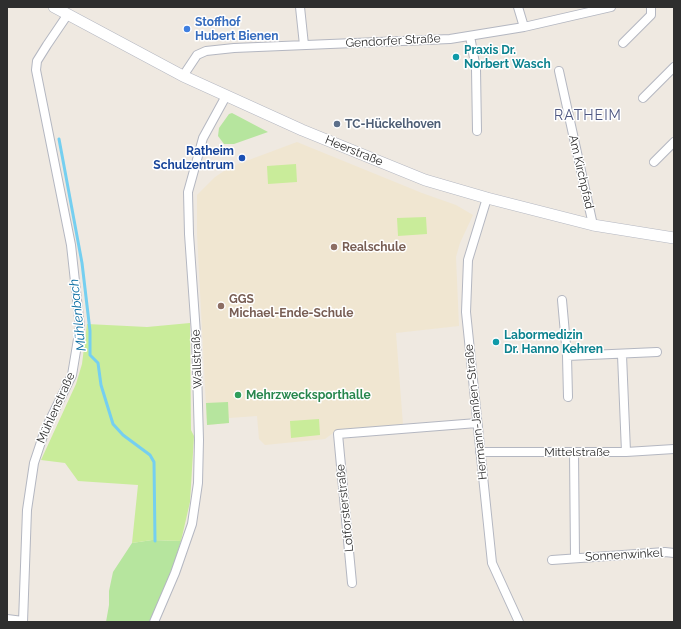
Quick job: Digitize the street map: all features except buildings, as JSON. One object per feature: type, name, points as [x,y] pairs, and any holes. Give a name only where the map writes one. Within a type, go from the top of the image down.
[{"type":"main road","name":"Heerstraße","points":[[54,7],[183,76],[302,130],[425,180],[487,198],[593,225],[674,238]]},
{"type":"street","points":[[300,7],[304,45]]},
{"type":"street","points":[[518,7],[524,27]]},
{"type":"street","name":"Gendorfer Straße","points":[[183,76],[197,55],[206,51],[450,39],[524,27],[611,7]]},
{"type":"street","points":[[623,43],[651,14],[651,7]]},
{"type":"street","name":"Mühlenstraße","points":[[23,621],[27,510],[34,463],[46,430],[72,375],[80,327],[71,245],[36,70],[37,62],[46,45],[68,14]]},
{"type":"street","points":[[470,36],[476,69],[477,131]]},
{"type":"street","points":[[644,98],[674,67]]},
{"type":"street","name":"Am Kirchpfad","points":[[559,71],[593,225]]},
{"type":"street","name":"Wallstraße","points":[[154,622],[175,573],[192,524],[198,483],[199,440],[196,334],[189,234],[188,192],[203,138],[226,96]]},
{"type":"street","points":[[654,162],[674,142]]},
{"type":"street","name":"Hermann-Janßen-Straße","points":[[487,198],[468,260],[466,312],[492,563],[519,622]]},
{"type":"street","points":[[562,300],[567,356],[568,398]]},
{"type":"street","points":[[567,356],[657,352]]},
{"type":"street","points":[[622,354],[626,452]]},
{"type":"street","name":"Lotforsterstraße","points":[[352,583],[338,434],[477,423]]},
{"type":"street","name":"Mittelstraße","points":[[480,452],[626,452],[674,449]]},
{"type":"street","name":"Sonnenwinkel","points":[[574,452],[575,557]]},
{"type":"street","name":"Sonnenwinkel","points":[[552,560],[575,557],[665,552],[674,553]]},
{"type":"street","points":[[7,619],[23,621]]},
{"type":"shaded area","points":[[297,142],[422,193],[456,205],[473,215],[460,243],[456,257],[459,326],[396,333],[403,425],[333,433],[325,439],[265,445],[259,439],[257,416],[229,418],[229,423],[207,425],[197,234],[197,195],[215,177],[230,167]]},
{"type":"green space","points":[[232,113],[268,132],[234,144],[224,144],[218,136],[219,128],[229,114]]},
{"type":"green space","points":[[296,164],[297,182],[268,184],[267,166]]},
{"type":"green space","points":[[426,217],[427,234],[398,236],[397,218]]},
{"type":"green space","points":[[190,323],[191,430],[194,436],[190,502],[181,541],[152,540],[132,543],[138,485],[78,481],[65,463],[41,460],[76,384],[82,364],[87,324],[147,327]]},
{"type":"green space","points":[[228,402],[229,423],[207,425],[206,403]]},
{"type":"green space","points":[[319,419],[320,435],[291,438],[290,421]]},
{"type":"green space","points":[[152,540],[181,541],[169,579],[149,622],[106,622],[109,605],[109,591],[113,572],[132,543]]},
{"type":"waterway","name":"Mühlenbach","points":[[59,139],[82,263],[90,331],[90,355],[98,363],[101,385],[113,424],[123,435],[150,455],[154,462],[155,541]]},
{"type":"place","name":"Stoffhof Hubert Bienen","points":[[187,29]]},
{"type":"place","name":"Praxis Dr. Norbert Wasch","points":[[456,57]]},
{"type":"place","name":"TC-Hückelhoven","points":[[337,124]]},
{"type":"place","name":"Ratheim Schulzentrum","points":[[242,158]]},
{"type":"place","name":"Realschule","points":[[334,247]]},
{"type":"place","name":"GGS Michael-Ende-Schule","points":[[221,306]]},
{"type":"place","name":"Labormedizin Dr. Hanno Kehren","points":[[496,342]]},
{"type":"place","name":"Mehrzwecksporthalle","points":[[238,395]]},
{"type":"district","name":"RATHEIM","points":[[588,116]]}]
